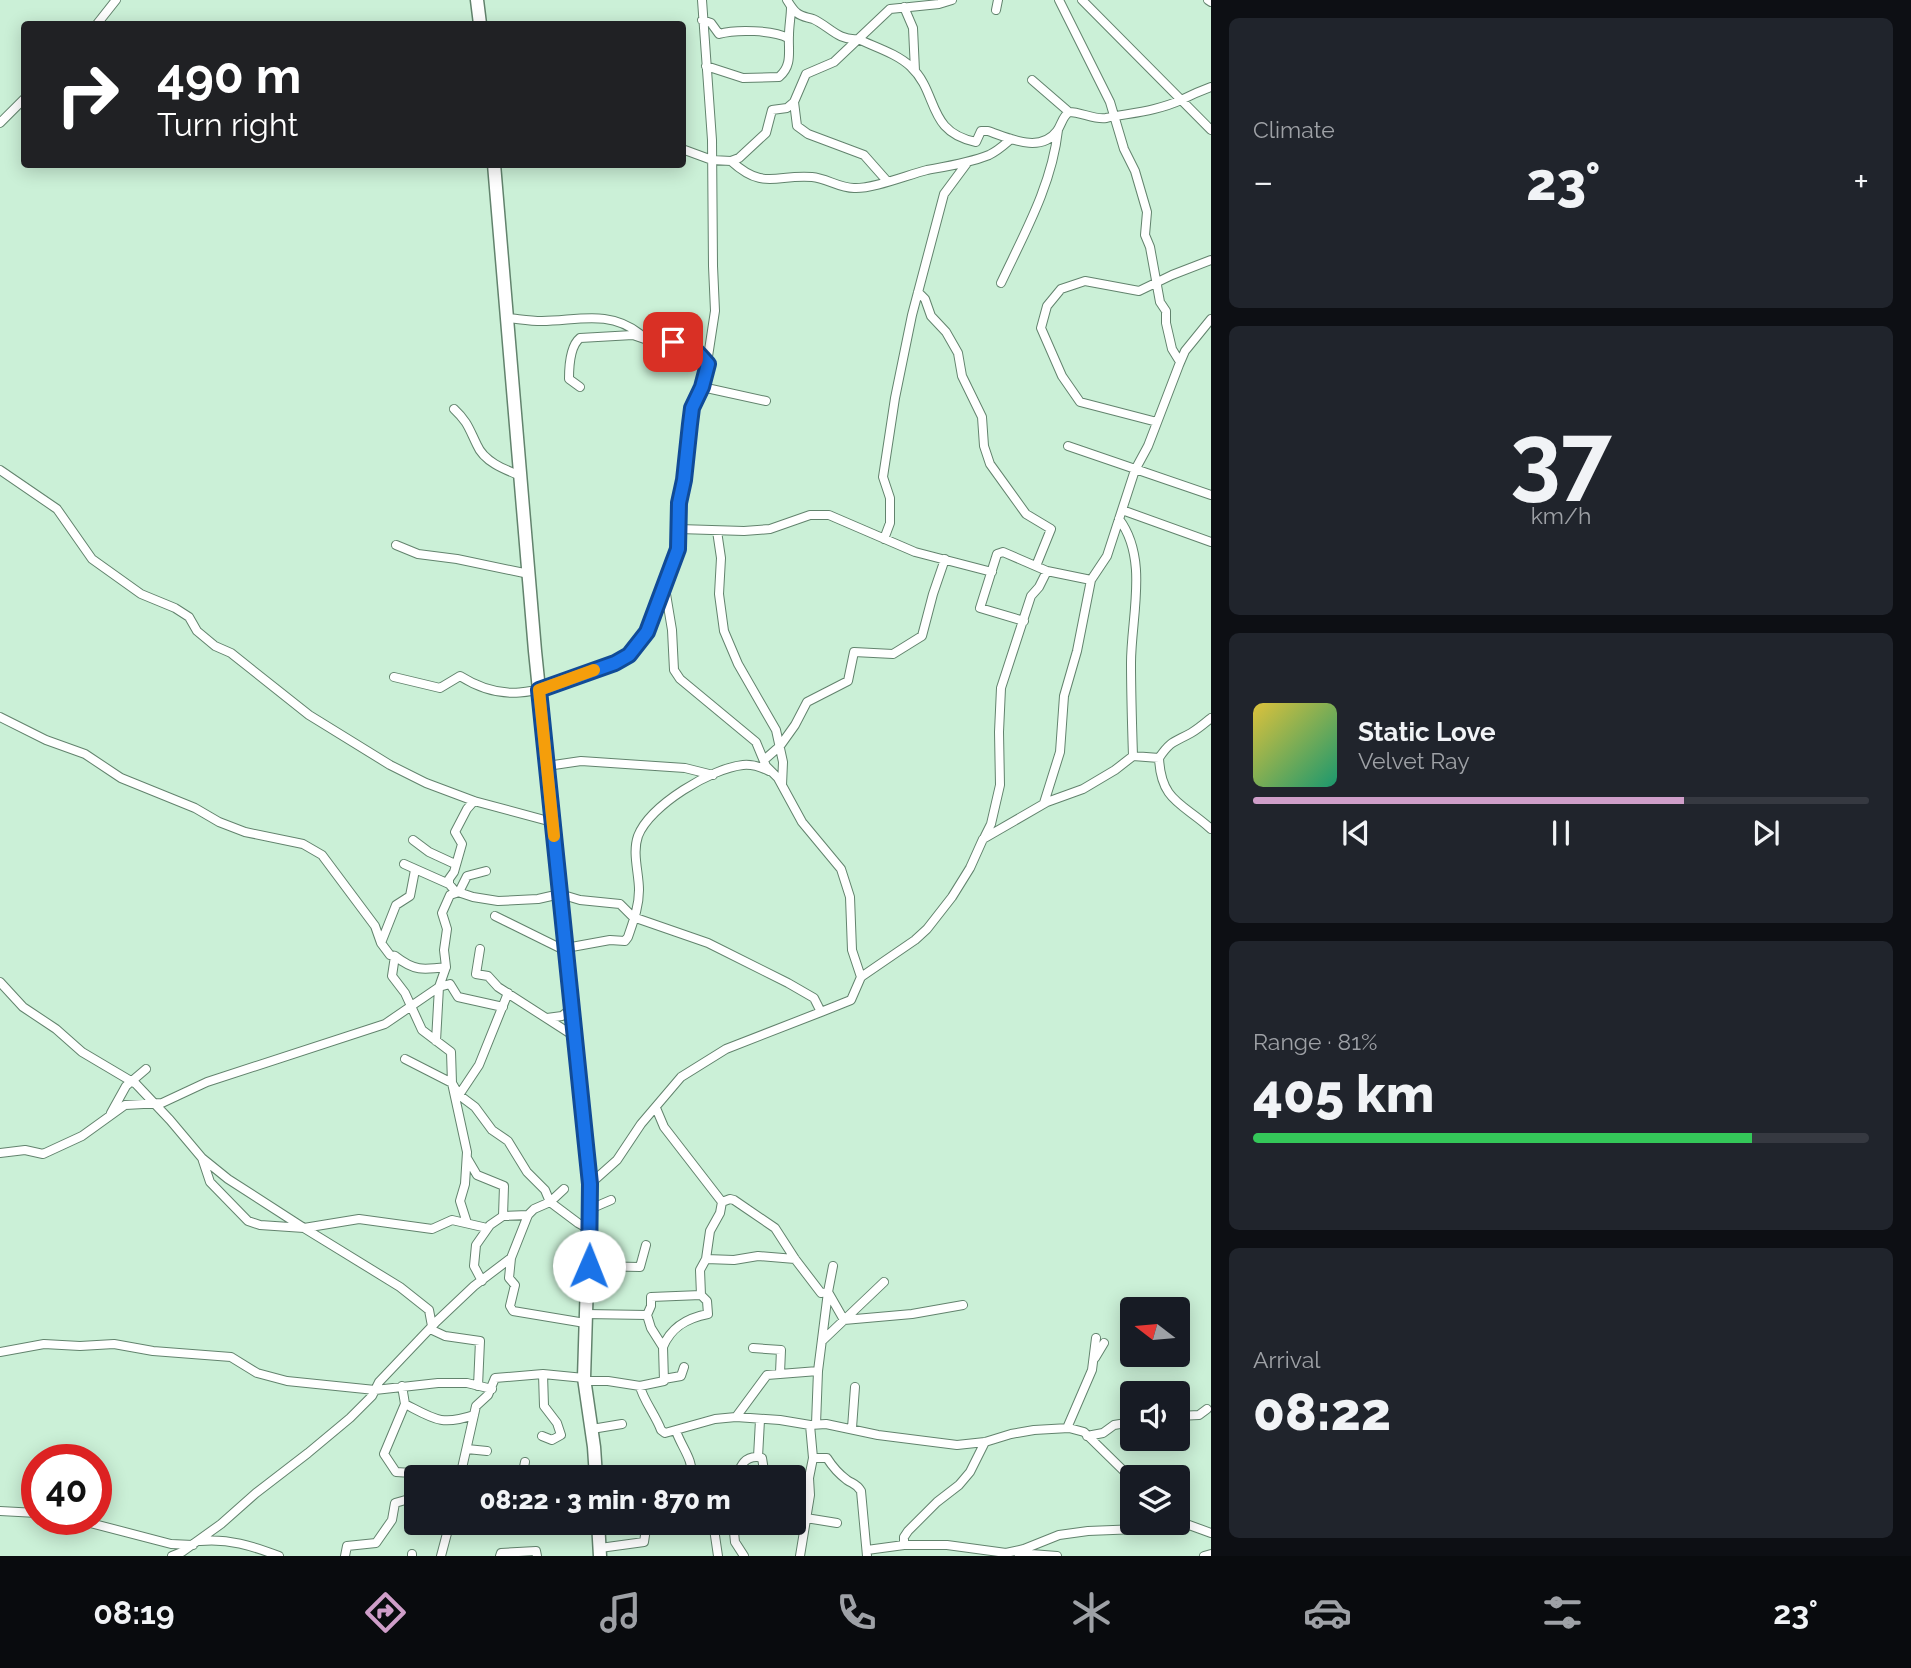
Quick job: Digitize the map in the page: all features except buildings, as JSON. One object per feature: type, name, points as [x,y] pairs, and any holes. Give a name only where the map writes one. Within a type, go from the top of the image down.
[{"type":"street","points":[[99,21],[116,0]]},
{"type":"street","points":[[477,0],[480,21]]},
{"type":"street","points":[[394,677],[440,688],[460,676],[478,688],[523,694],[615,663],[629,655],[647,632],[678,549],[679,503],[692,408],[702,387],[708,364],[715,311],[712,160],[702,0]]},
{"type":"street","points":[[731,162],[748,152],[766,133],[772,110],[787,108],[794,102],[806,74],[834,62],[890,9],[952,0]]},
{"type":"street","points":[[996,10],[999,0]]},
{"type":"street","points":[[1059,0],[1087,54],[1135,171],[1147,212],[1145,236],[1150,247],[1160,302],[1166,311],[1172,349],[1180,362]]},
{"type":"street","points":[[1082,0],[1211,130]]},
{"type":"street","points":[[706,66],[743,78],[779,77],[788,64],[789,3]]},
{"type":"street","points":[[789,3],[804,18],[813,20],[838,36],[848,40],[858,39],[909,65],[915,71],[943,124],[959,139],[976,142],[981,131],[1030,144],[1051,137],[1058,130]]},
{"type":"street","points":[[904,7],[913,29],[915,71]]},
{"type":"street","points":[[702,20],[711,23],[719,34],[743,29],[756,33],[777,33],[788,38]]},
{"type":"street","points":[[1032,80],[1069,112],[1105,118],[1131,115],[1181,100],[1191,93],[1211,87]]},
{"type":"street","points":[[0,123],[21,102]]},
{"type":"street","points":[[794,102],[797,126],[808,134],[864,155],[887,181]]},
{"type":"street","points":[[1001,283],[1045,187],[1055,153],[1058,130],[1063,117],[1069,112]]},
{"type":"street","points":[[686,150],[712,160],[731,162],[755,177],[772,181],[815,177],[855,189],[967,163],[993,153],[1011,139]]},
{"type":"street","points":[[884,539],[890,523],[890,498],[883,477],[890,428],[918,292],[944,194],[967,163]]},
{"type":"street","points":[[494,168],[539,690],[590,1184],[585,1380],[595,1465]]},
{"type":"street","points":[[1157,422],[1080,402],[1062,376],[1041,328],[1047,306],[1061,289],[1085,281],[1139,291],[1211,260]]},
{"type":"street","points":[[918,292],[925,299],[931,316],[946,332],[958,353],[962,376],[982,417],[984,446],[990,464],[1026,514],[1051,528],[1036,566]]},
{"type":"street","points":[[508,318],[544,321],[585,317],[625,325],[659,344],[682,341],[692,347],[708,364]]},
{"type":"street","points":[[1044,804],[1060,752],[1064,696],[1077,651],[1091,580],[1107,556],[1135,470],[1185,351],[1210,321]]},
{"type":"street","points":[[580,387],[569,379],[573,345],[576,341],[580,338],[621,335],[645,338]]},
{"type":"street","points":[[702,387],[766,401]]},
{"type":"street","points":[[454,409],[473,433],[477,447],[485,456],[499,467],[521,476]]},
{"type":"street","points":[[1068,446],[1211,495]]},
{"type":"street","points":[[0,470],[57,509],[92,559],[141,594],[176,608],[215,646],[231,653],[309,715],[390,765],[426,783],[474,801],[552,822]]},
{"type":"street","points":[[679,529],[769,529],[810,515],[829,515],[915,552],[992,572]]},
{"type":"street","points":[[1120,515],[1211,542]]},
{"type":"street","points":[[1120,515],[1129,533],[1137,596],[1132,624],[1131,662],[1133,756]]},
{"type":"street","points":[[717,531],[721,558],[719,594],[724,631],[738,664],[776,730],[783,762],[782,785]]},
{"type":"street","points":[[396,545],[418,554],[529,574]]},
{"type":"street","points":[[1024,621],[980,608],[997,554],[1003,552],[1047,571],[1091,580]]},
{"type":"street","points":[[764,760],[780,746],[807,702],[848,681],[854,652],[893,654],[922,636],[945,559]]},
{"type":"street","points":[[590,1184],[617,1160],[641,1124],[681,1077],[726,1049],[851,1000],[861,977],[927,929],[958,888],[991,824],[1000,785],[1001,688],[1031,596],[1047,571]]},
{"type":"street","points":[[665,588],[673,630],[674,670],[680,679],[756,742],[802,822],[841,869],[850,897],[852,950],[861,977]]},
{"type":"street","points":[[0,717],[46,740],[85,754],[121,778],[195,808],[219,822],[245,832],[303,844],[321,855],[375,926],[381,943],[390,955],[411,968],[446,967]]},
{"type":"street","points":[[1211,718],[1191,733],[1178,737],[1159,758],[1160,776],[1173,800],[1211,829]]},
{"type":"street","points":[[983,839],[1044,804],[1083,789],[1133,756],[1159,758]]},
{"type":"street","points":[[547,766],[581,761],[685,768],[713,775]]},
{"type":"street","points":[[495,916],[566,950],[610,940],[625,941],[635,918],[639,889],[636,855],[638,836],[661,806],[673,796],[713,775],[743,765],[757,765],[772,772]]},
{"type":"street","points":[[449,884],[463,844],[455,832],[474,801]]},
{"type":"street","points":[[413,840],[429,852],[455,864]]},
{"type":"street","points":[[404,864],[449,884],[459,892],[498,901],[538,899],[560,894],[580,900],[620,904],[635,918],[724,951],[809,995],[814,998],[821,1012]]},
{"type":"street","points":[[381,943],[396,905],[410,896],[415,870]]},
{"type":"street","points":[[436,1041],[439,987],[446,967],[444,950],[447,929],[442,913],[450,895],[459,892],[467,876],[486,871]]},
{"type":"street","points":[[480,949],[476,974],[488,976],[498,987],[574,1036]]},
{"type":"street","points":[[395,956],[392,976],[405,993],[422,1030],[451,1052],[452,1083],[467,1158],[465,1184],[460,1201],[467,1223]]},
{"type":"street","points":[[0,982],[23,1007],[56,1029],[82,1052],[131,1081],[202,1158],[228,1179],[400,1287],[429,1310],[431,1328]]},
{"type":"street","points":[[0,1153],[25,1150],[43,1154],[82,1136],[125,1105],[162,1104],[207,1082],[385,1024],[439,987],[450,984],[458,997],[503,1007]]},
{"type":"street","points":[[459,1095],[479,1065],[508,993]]},
{"type":"street","points":[[547,1018],[562,1016],[572,1008]]},
{"type":"street","points":[[405,1059],[452,1083],[459,1095],[475,1107],[492,1130],[508,1142],[527,1172],[545,1190],[550,1202],[589,1229]]},
{"type":"street","points":[[109,1115],[126,1086],[146,1069]]},
{"type":"street","points":[[656,1108],[664,1127],[722,1202],[720,1213],[710,1231],[706,1259],[700,1270],[701,1295],[707,1301],[708,1314],[684,1321],[671,1333],[663,1347]]},
{"type":"street","points":[[202,1158],[210,1182],[248,1221],[260,1225],[304,1228],[359,1219],[432,1229],[452,1220],[488,1228]]},
{"type":"street","points":[[467,1158],[477,1175],[504,1186],[503,1216]]},
{"type":"street","points":[[564,1189],[550,1202],[534,1209],[528,1215],[511,1258],[509,1278],[515,1285],[510,1306],[513,1311],[586,1318],[648,1315]]},
{"type":"street","points":[[590,1209],[611,1200]]},
{"type":"street","points":[[722,1202],[734,1200],[766,1220],[775,1228],[821,1293],[828,1292]]},
{"type":"street","points":[[482,1281],[474,1266],[476,1245],[488,1228],[503,1216],[528,1215]]},
{"type":"street","points":[[589,1266],[639,1267],[646,1245]]},
{"type":"street","points":[[706,1259],[734,1260],[758,1256],[795,1259]]},
{"type":"street","points":[[172,1556],[195,1543],[349,1418],[431,1328],[511,1258]]},
{"type":"street","points":[[833,1266],[817,1371],[813,1458],[806,1518],[837,1523]]},
{"type":"street","points":[[822,1340],[884,1282]]},
{"type":"street","points":[[828,1292],[844,1320]]},
{"type":"street","points":[[664,1379],[663,1347],[651,1328],[648,1315],[651,1297],[701,1295]]},
{"type":"street","points":[[844,1320],[912,1314],[962,1305]]},
{"type":"street","points":[[431,1328],[445,1336],[480,1341],[478,1386]]},
{"type":"street","points":[[1067,1428],[1083,1394],[1100,1341]]},
{"type":"street","points":[[0,1352],[44,1345],[114,1344],[165,1353],[231,1357],[257,1373],[287,1381],[375,1390],[457,1383],[492,1389]]},
{"type":"street","points":[[754,1348],[780,1350],[780,1373]]},
{"type":"street","points":[[463,1465],[476,1406],[492,1389],[495,1378],[543,1374],[640,1386],[659,1384],[664,1379],[681,1376],[684,1367]]},
{"type":"street","points":[[736,1418],[767,1376],[817,1371]]},
{"type":"street","points":[[542,1436],[552,1440],[561,1434],[557,1423],[544,1406],[543,1374]]},
{"type":"street","points":[[402,1386],[405,1404],[384,1454],[396,1472],[404,1473]]},
{"type":"street","points":[[640,1386],[642,1395],[648,1401],[664,1433],[715,1419],[736,1418],[852,1428],[878,1435],[938,1444],[985,1442],[1022,1432],[1067,1428],[1084,1432],[1120,1468]]},
{"type":"street","points":[[852,1428],[855,1387]]},
{"type":"street","points":[[405,1404],[430,1417],[446,1421],[454,1422],[474,1415]]},
{"type":"street","points":[[1190,1415],[1199,1415],[1207,1409]]},
{"type":"street","points":[[758,1457],[760,1420]]},
{"type":"street","points":[[1087,1436],[1103,1433],[1114,1424],[1120,1423]]},
{"type":"street","points":[[592,1429],[622,1424]]},
{"type":"street","points":[[676,1431],[683,1449],[692,1460],[692,1465]]},
{"type":"street","points":[[904,1545],[904,1536],[908,1531],[970,1472],[985,1442]]},
{"type":"street","points":[[467,1450],[487,1451]]},
{"type":"street","points":[[741,1465],[751,1457],[762,1458],[763,1465]]},
{"type":"street","points":[[813,1458],[827,1458],[833,1467],[861,1491],[867,1553],[904,1545],[947,1545],[1009,1554],[1058,1556]]},
{"type":"street","points":[[345,1556],[347,1546],[376,1543],[392,1520],[395,1503],[404,1500]]},
{"type":"street","points":[[0,1511],[21,1512]]},
{"type":"street","points":[[1190,1525],[1211,1533]]},
{"type":"street","points":[[112,1529],[171,1544],[216,1540],[249,1544],[279,1556]]},
{"type":"street","points":[[1009,1554],[1059,1535],[1120,1530]]},
{"type":"street","points":[[441,1556],[446,1535]]},
{"type":"street","points":[[600,1552],[643,1542],[644,1535]]},
{"type":"street","points":[[715,1535],[718,1556]]},
{"type":"street","points":[[734,1535],[735,1542],[744,1556]]},
{"type":"street","points":[[800,1556],[803,1535]]},
{"type":"street","points":[[500,1556],[500,1553],[536,1551],[537,1556]]},
{"type":"street","points":[[1204,1556],[1211,1554]]},
{"type":"slow traffic","points":[[554,836],[539,690],[594,670]]},
{"type":"route","points":[[589,1266],[590,1184],[539,690],[615,663],[629,655],[647,632],[665,588],[678,549],[679,503],[692,408],[702,387],[708,364],[692,347],[682,341],[673,342]]}]
